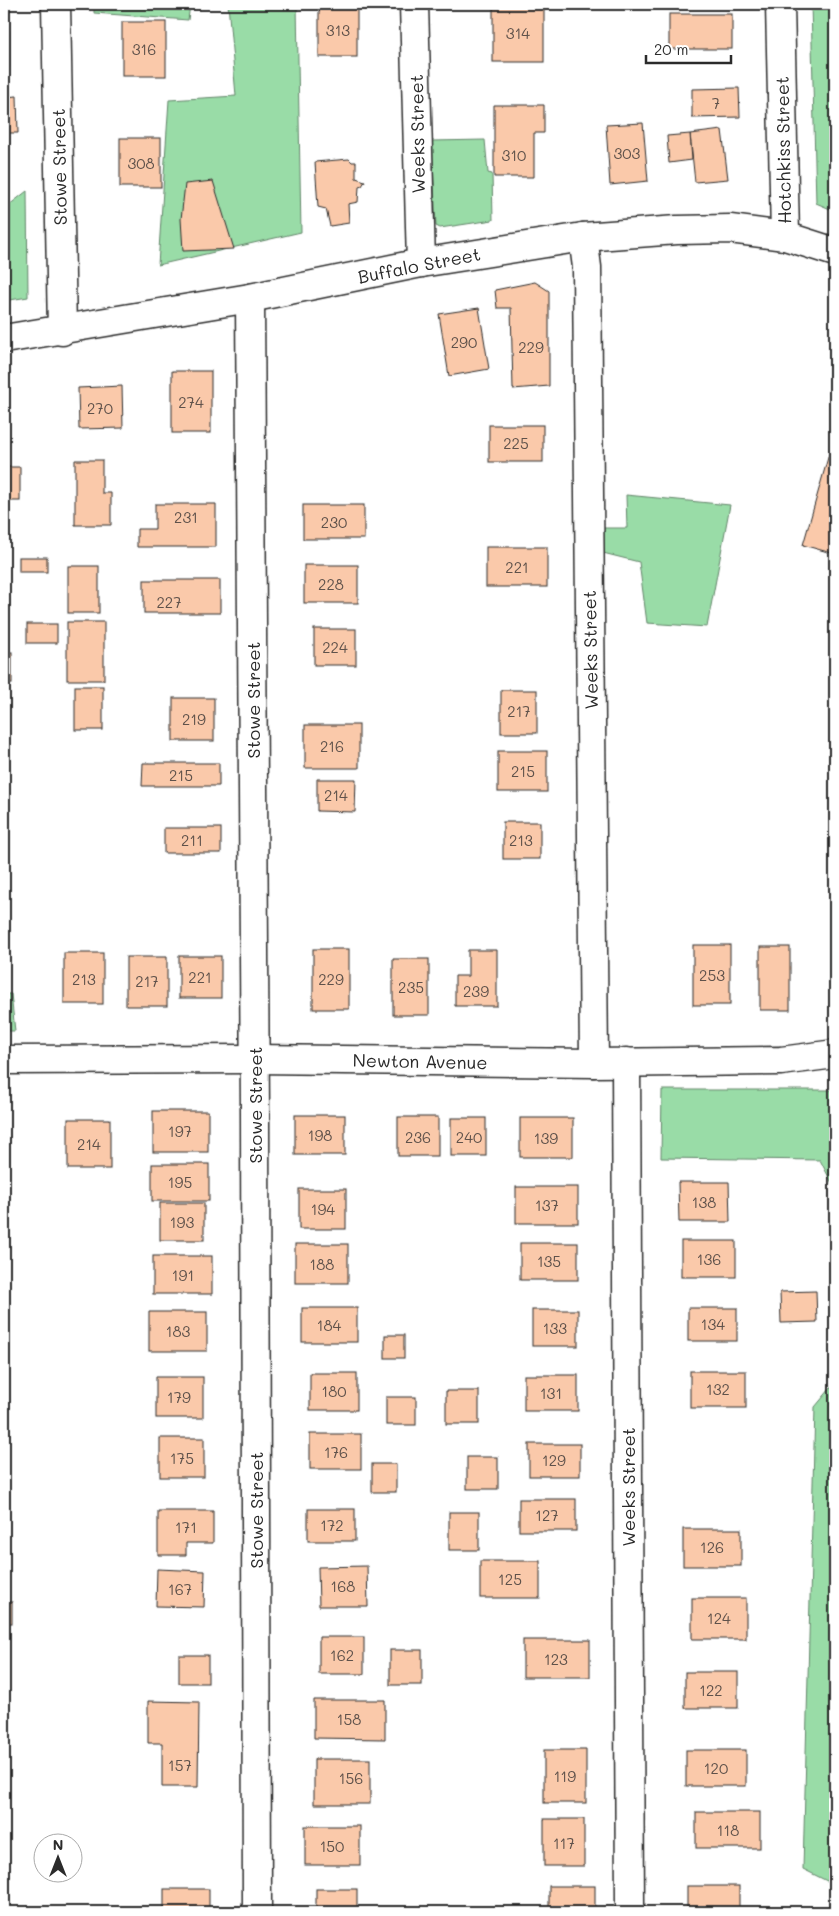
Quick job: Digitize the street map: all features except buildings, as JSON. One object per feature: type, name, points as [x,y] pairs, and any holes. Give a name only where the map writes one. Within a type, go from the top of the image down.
[{"type":"street","name":"Stowe Street","points":[[56,4],[62,331]]},
{"type":"street","name":"Weeks Street","points":[[414,4],[421,263]]},
{"type":"street","name":"Hotchkiss Street","points":[[780,4],[785,236]]},
{"type":"street","name":"Buffalo Street","points":[[4,340],[250,298],[421,263],[583,237],[677,230],[730,229],[785,236],[835,252]]},
{"type":"street","name":"Weeks Street","points":[[583,237],[587,267],[594,1063]]},
{"type":"street","name":"Stowe Street","points":[[250,298],[255,1059],[257,1912]]},
{"type":"street","name":"Newton Avenue","points":[[4,1060],[255,1059],[594,1063],[781,1061],[835,1054]]},
{"type":"street","name":"Weeks Street","points":[[626,1062],[630,1912]]},
{"type":"green space","points":[[94,4],[190,4],[188,20],[94,13]]},
{"type":"green space","points":[[228,4],[297,4],[301,232],[158,265],[169,100],[236,96]]},
{"type":"green space","points":[[811,4],[835,4],[835,211],[816,203]]},
{"type":"green space","points":[[485,140],[488,173],[492,174],[493,220],[440,228],[436,226],[432,141]]},
{"type":"green space","points":[[27,191],[28,297],[4,301],[4,209]]},
{"type":"green space","points":[[626,495],[730,505],[707,627],[647,623],[639,562],[603,553],[601,528],[627,528]]},
{"type":"green space","points":[[4,994],[11,994],[15,1031],[4,1031]]},
{"type":"green space","points":[[662,1090],[835,1090],[835,1189],[820,1160],[661,1158]]},
{"type":"green space","points":[[835,1383],[835,1885],[803,1869],[815,1407]]}]
